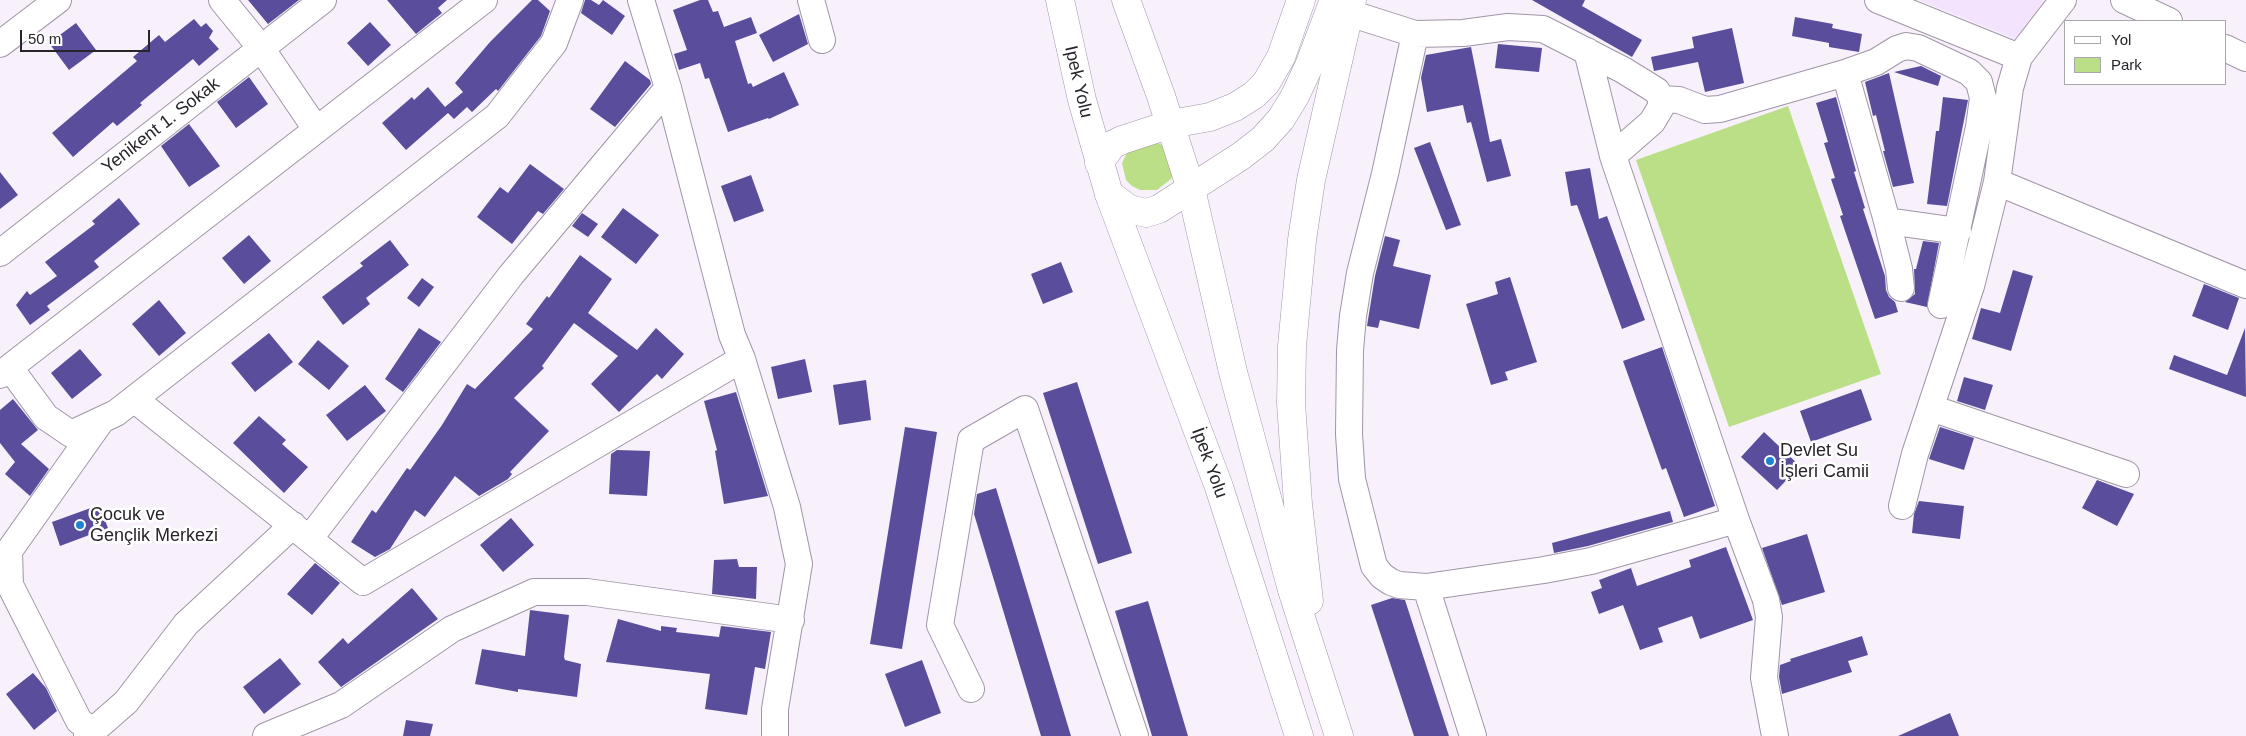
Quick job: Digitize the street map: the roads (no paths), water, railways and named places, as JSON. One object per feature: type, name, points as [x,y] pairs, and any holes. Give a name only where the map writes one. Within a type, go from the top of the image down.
[{"type":"main road","name":"Ipek Yolu","points":[[1060,0],[1082,100],[1099,162]]},
{"type":"main road","points":[[1126,0],[1171,124],[1191,188],[1233,372],[1292,590],[1339,736]]},
{"type":"main road","points":[[1301,0],[1281,57],[1266,83],[1254,96],[1235,107],[1210,117],[1171,124],[1112,145],[1099,162],[1109,194],[1129,209],[1146,212],[1159,209],[1263,139],[1281,119],[1295,96],[1309,66],[1345,4]]},
{"type":"main road","points":[[1318,669],[1298,504],[1291,403],[1292,346],[1302,240],[1311,180],[1345,4]]},
{"type":"main road","name":"İpek Yolu","points":[[1109,194],[1219,487],[1300,736]]},
{"type":"street","points":[[0,44],[58,0]]},
{"type":"street","points":[[222,0],[261,48],[316,129]]},
{"type":"street","name":"Yenikent 1. Sokak","points":[[0,253],[323,0]]},
{"type":"street","points":[[484,0],[5,372],[46,417],[72,434],[116,413],[497,116],[554,43],[570,0]]},
{"type":"street","points":[[640,0],[668,88],[732,335],[742,359],[787,507],[799,564],[775,709],[775,736]]},
{"type":"street","points":[[811,0],[822,40]]},
{"type":"street","points":[[1878,0],[2019,57]]},
{"type":"street","points":[[1902,506],[1915,454],[1971,286],[1997,182],[2010,88],[2019,57],[2063,0]]},
{"type":"street","points":[[2124,0],[2167,20]]},
{"type":"street","points":[[1345,4],[1415,34],[1449,34],[1508,27],[1543,29],[1650,85],[1661,99],[1661,107],[1652,122],[1613,156]]},
{"type":"street","points":[[1415,34],[1387,164],[1360,274],[1350,350],[1349,434],[1352,479],[1374,566],[1382,576],[1391,582],[1426,587],[1544,570],[1591,561],[1736,520]]},
{"type":"street","points":[[1661,99],[1679,100],[1705,110],[1720,109],[1845,73],[1876,62],[1897,49],[1906,46],[1918,48],[1960,67],[1975,77],[1982,90],[1979,127],[1941,304]]},
{"type":"street","points":[[2226,48],[2246,58]]},
{"type":"street","points":[[1587,51],[1613,156],[1736,520],[1766,600],[1769,617],[1764,678],[1775,736]]},
{"type":"street","points":[[1845,73],[1887,221],[1899,268],[1901,288]]},
{"type":"street","points":[[103,419],[9,550],[10,585],[80,721],[90,734],[126,702],[186,624],[301,531],[511,275],[668,88]]},
{"type":"street","points":[[1997,182],[2246,285]]},
{"type":"street","points":[[1887,221],[1958,231]]},
{"type":"street","points":[[134,399],[363,582],[742,359]]},
{"type":"street","points":[[1931,408],[2126,474]]},
{"type":"street","points":[[971,689],[940,625],[971,440],[1025,410],[1135,736]]},
{"type":"street","points":[[1426,587],[1472,736]]},
{"type":"street","points":[[266,736],[341,705],[452,629],[534,592],[587,592],[791,620]]},
{"type":"place","name":"Devlet Su İşleri Camii","points":[[1770,461]]},
{"type":"place","name":"Çocuk ve Gençlik Merkezi","points":[[80,525]]}]
